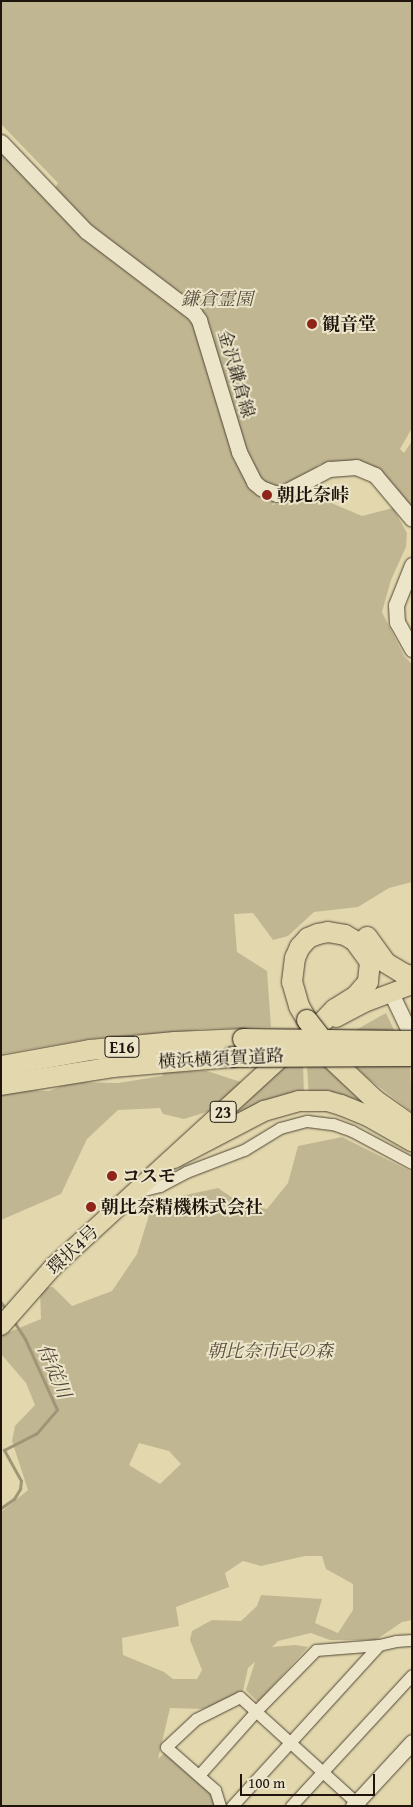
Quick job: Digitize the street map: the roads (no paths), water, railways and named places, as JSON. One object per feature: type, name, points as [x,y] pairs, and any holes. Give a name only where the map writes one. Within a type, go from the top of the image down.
[{"type":"highway","points":[[412,976],[393,968],[369,939],[349,925],[325,921],[313,924],[302,930],[286,955],[283,970],[287,998],[313,1034],[375,1100],[412,1126]]},
{"type":"highway","points":[[313,1034],[335,1009],[356,996],[368,982],[370,962],[355,941],[345,935],[328,932],[318,934],[300,947],[295,958],[292,982],[299,1006],[313,1034],[379,1094],[412,1116]]},
{"type":"highway","name":"横浜横須賀道路","points":[[1,1066],[90,1050],[175,1042],[243,1039],[412,1039]]},
{"type":"highway","name":"横浜横須賀道路","points":[[1,1085],[113,1067],[232,1057],[412,1056]]},
{"type":"highway","points":[[174,1158],[264,1111],[299,1100],[327,1101],[341,1104],[368,1116],[412,1141]]},
{"type":"main road","name":"金沢鎌倉線","points":[[1,142],[86,231],[194,312],[200,320],[239,452],[254,482],[261,488],[277,494],[285,492],[329,469],[356,467],[375,476],[412,519]]},
{"type":"main road","points":[[412,565],[396,606],[398,622],[412,649]]},
{"type":"main road","name":"環状4号","points":[[1,1326],[53,1267],[174,1158],[274,1064],[339,1016],[412,985]]},
{"type":"main road","points":[[391,993],[412,1039]]},
{"type":"main road","points":[[356,1805],[412,1742]]},
{"type":"street","points":[[136,1192],[160,1186],[186,1172],[244,1150],[280,1128],[307,1121],[333,1124],[352,1131],[412,1163]]},
{"type":"street","points":[[199,1775],[256,1711],[316,1650],[379,1645],[412,1640]]},
{"type":"street","points":[[232,1806],[379,1645]]},
{"type":"street","points":[[291,1806],[412,1675]]},
{"type":"street","points":[[220,1806],[214,1790],[166,1747],[196,1719],[240,1697],[323,1771],[356,1805]]},
{"type":"waterway","name":"侍従川","points":[[1,1302],[6,1309]]},
{"type":"waterway","name":"侍従川","points":[[1,1508],[14,1499],[20,1489],[21,1481],[4,1450],[36,1434],[57,1410],[25,1339],[14,1322]]},
{"type":"place","name":"観音堂","points":[[312,324]]},
{"type":"place","name":"朝比奈峠","points":[[267,495]]},
{"type":"place","name":"コスモ","points":[[112,1176]]},
{"type":"place","name":"朝比奈精機株式会社","points":[[91,1207]]},
{"type":"park label","name":"鎌倉霊園","points":[[217,299]]},
{"type":"park label","name":"朝比奈市民の森","points":[[270,1351]]}]
